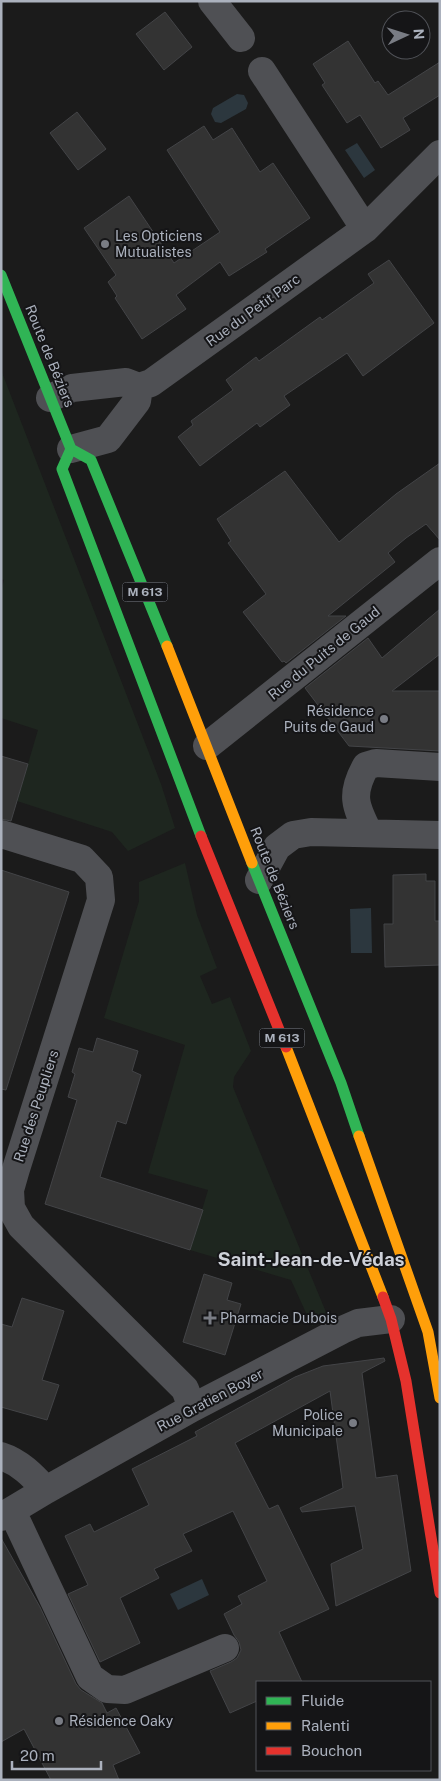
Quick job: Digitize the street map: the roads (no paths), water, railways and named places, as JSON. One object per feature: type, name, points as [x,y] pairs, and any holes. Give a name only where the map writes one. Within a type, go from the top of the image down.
[{"type":"main road","name":"Route de Béziers","points":[[1,275],[70,449],[91,460],[203,747],[341,1083],[429,1331]]},
{"type":"main road","name":"M 613","points":[[70,449],[62,469],[176,757],[201,836],[396,1321],[440,1593]]},
{"type":"main road","name":"M 613","points":[[429,1331],[440,1398]]},
{"type":"street","points":[[212,1],[241,38]]},
{"type":"street","points":[[262,70],[364,229]]},
{"type":"street","name":"Rue du Petit Parc","points":[[138,388],[160,378],[364,229],[440,154]]},
{"type":"street","points":[[50,398],[72,388],[126,382],[138,388],[137,401],[108,439],[70,449]]},
{"type":"street","name":"Rue du Puits de Gaud","points":[[203,747],[440,561]]},
{"type":"street","points":[[369,833],[355,802],[357,785],[366,766],[376,763],[440,767]]},
{"type":"street","points":[[258,880],[277,847],[293,835],[311,832],[440,835]]},
{"type":"street","name":"Rue des Peupliers","points":[[1,834],[82,860],[99,876],[101,900],[16,1169],[10,1190],[11,1208],[21,1226],[185,1389],[192,1408]]},
{"type":"street","name":"Rue Gratien Boyer","points":[[7,1514],[192,1408],[342,1330],[358,1323],[396,1321]]},
{"type":"street","points":[[1,1456],[13,1460],[32,1475],[46,1490]]},
{"type":"street","points":[[7,1514],[90,1677],[106,1689],[125,1690],[225,1648]]},
{"type":"place","name":"Les Opticiens Mutualistes","points":[[105,244]]},
{"type":"place","name":"Résidence Puits de Gaud","points":[[384,719]]},
{"type":"place","name":"Pharmacie Dubois","points":[[210,1318]]},
{"type":"place","name":"Police Municipale","points":[[353,1423]]},
{"type":"place","name":"Résidence Oaky","points":[[59,1721]]},
{"type":"district","name":"Saint-Jean-de-Védas","points":[[311,1259]]}]
